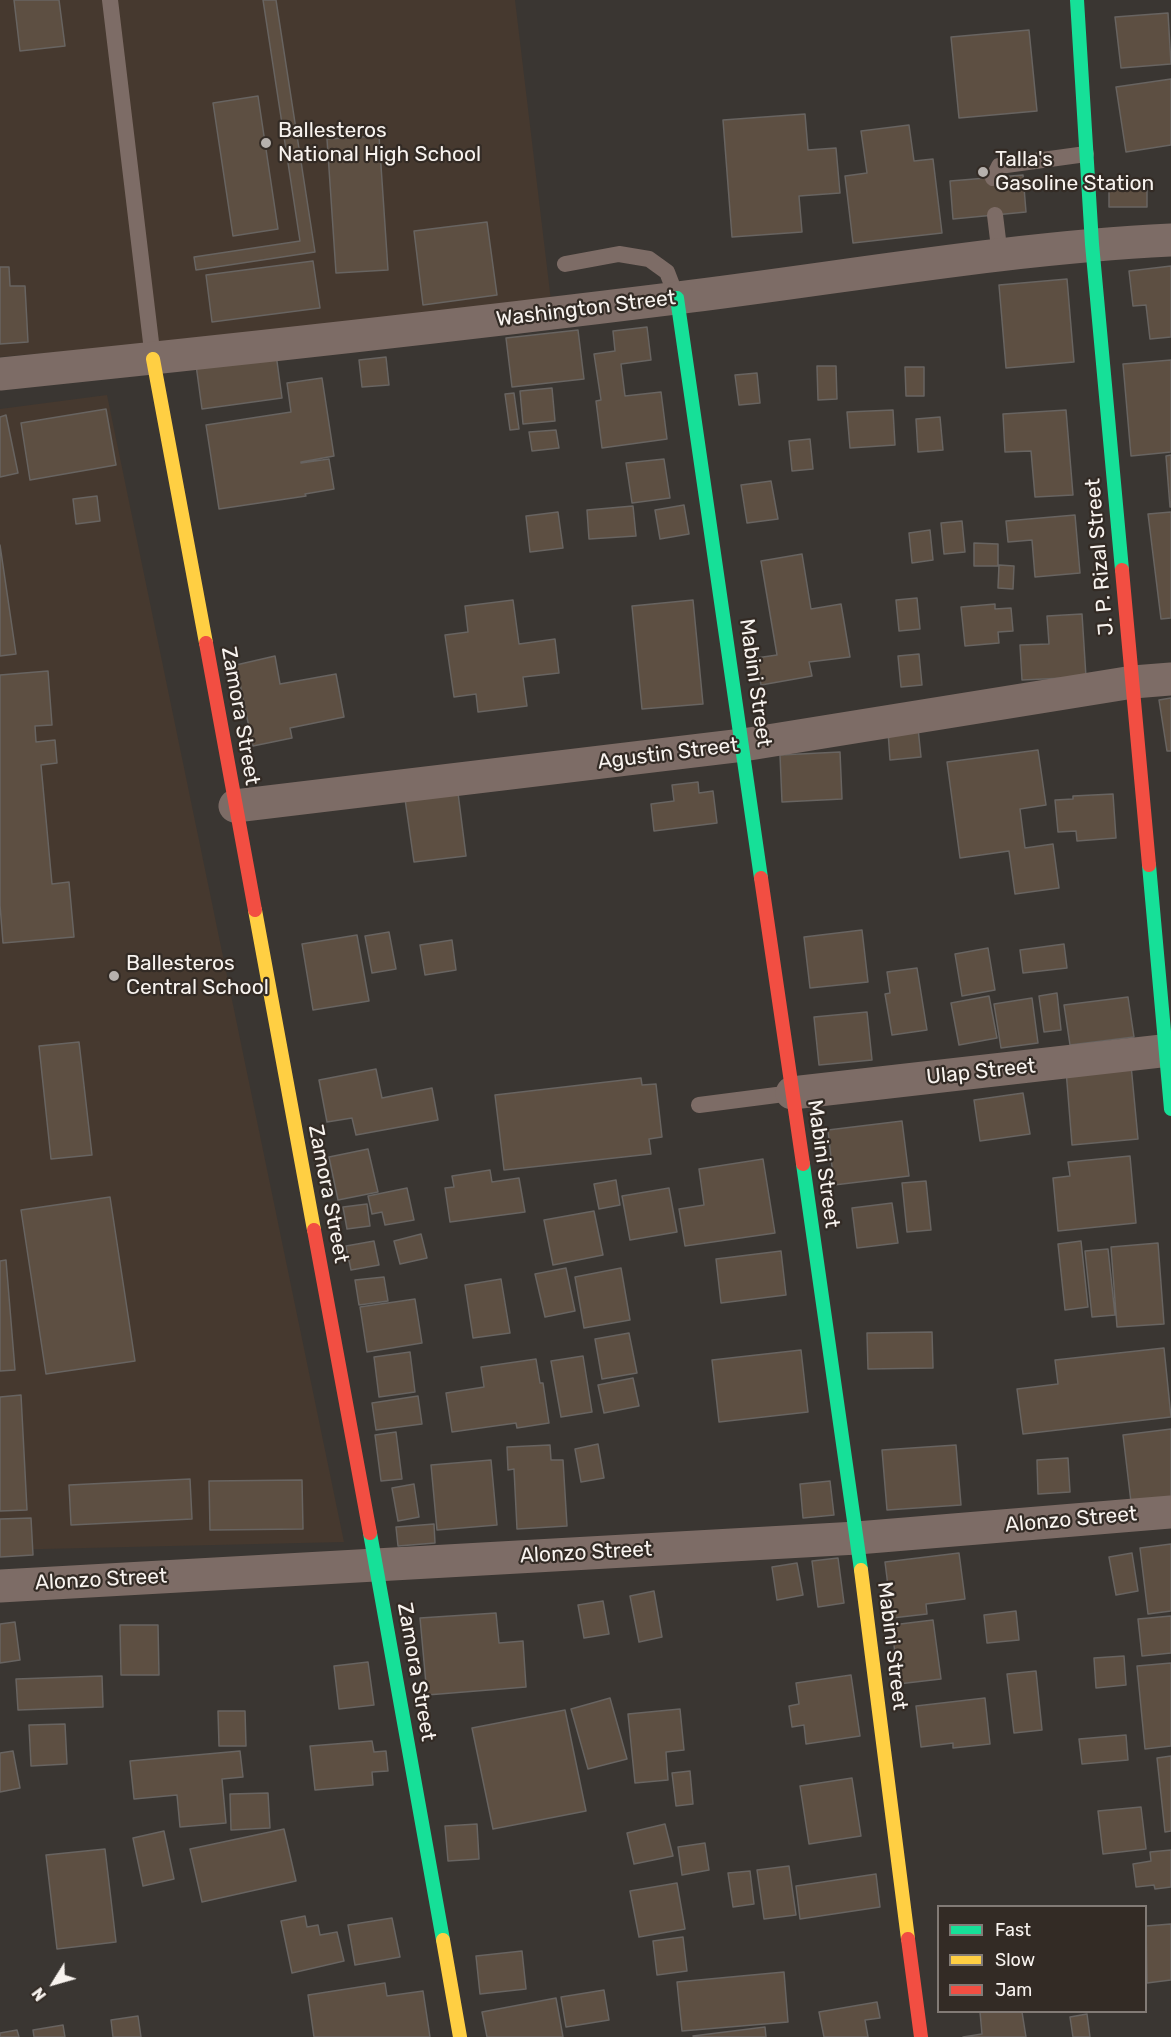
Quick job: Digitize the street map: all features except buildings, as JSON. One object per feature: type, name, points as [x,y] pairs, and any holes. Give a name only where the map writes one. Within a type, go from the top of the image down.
[{"type":"street","name":"J. P. Rizal Street","points":[[1077,0],[1092,244],[1168,1051],[1171,1109]]},
{"type":"street","name":"Washington Street","points":[[0,374],[677,298],[1092,244],[1171,240]]},
{"type":"street","name":"Mabini Street","points":[[677,298],[857,1538],[921,2037]]},
{"type":"street","name":"Zamora Street","points":[[153,358],[376,1564],[460,2037]]},
{"type":"street","name":"Agustin Street","points":[[235,806],[743,745],[1133,682],[1171,679]]},
{"type":"street","name":"Ulap Street","points":[[792,1093],[1168,1051]]},
{"type":"street","name":"Alonzo Street","points":[[0,1586],[857,1538],[1171,1512]]},
{"type":"lane","points":[[111,0],[153,358]]},
{"type":"lane","points":[[993,178],[999,166],[1086,154]]},
{"type":"lane","points":[[994,215],[1000,256]]},
{"type":"lane","points":[[565,264],[619,254],[649,259],[667,272],[677,298]]},
{"type":"lane","points":[[699,1105],[792,1093]]},
{"type":"shaded area","name":"Ballesteros National High School","points":[[0,0],[515,0],[552,309],[0,357]]},
{"type":"shaded area","name":"Ballesteros Central School","points":[[107,395],[344,1542],[0,1550],[0,409]]},
{"type":"traffic: fast","points":[[1077,0],[1092,244],[1122,570]]},
{"type":"traffic: fast","points":[[677,298],[761,878]]},
{"type":"traffic: fast","points":[[1149,865],[1171,1109]]},
{"type":"traffic: fast","points":[[803,1164],[861,1570]]},
{"type":"traffic: fast","points":[[370,1533],[443,1940]]},
{"type":"traffic: slow","points":[[153,359],[206,643]]},
{"type":"traffic: slow","points":[[255,910],[314,1230]]},
{"type":"traffic: slow","points":[[861,1570],[908,1939]]},
{"type":"traffic: slow","points":[[443,1940],[460,2037]]},
{"type":"traffic: jam","points":[[1122,570],[1149,865]]},
{"type":"traffic: jam","points":[[206,643],[255,910]]},
{"type":"traffic: jam","points":[[761,878],[803,1164]]},
{"type":"traffic: jam","points":[[314,1230],[370,1533]]},
{"type":"traffic: jam","points":[[908,1939],[921,2037]]},
{"type":"place","name":"Ballesteros National High School","points":[[266,143]]},
{"type":"place","name":"Talla's Gasoline Station","points":[[983,172]]},
{"type":"place","name":"Ballesteros Central School","points":[[114,976]]}]
